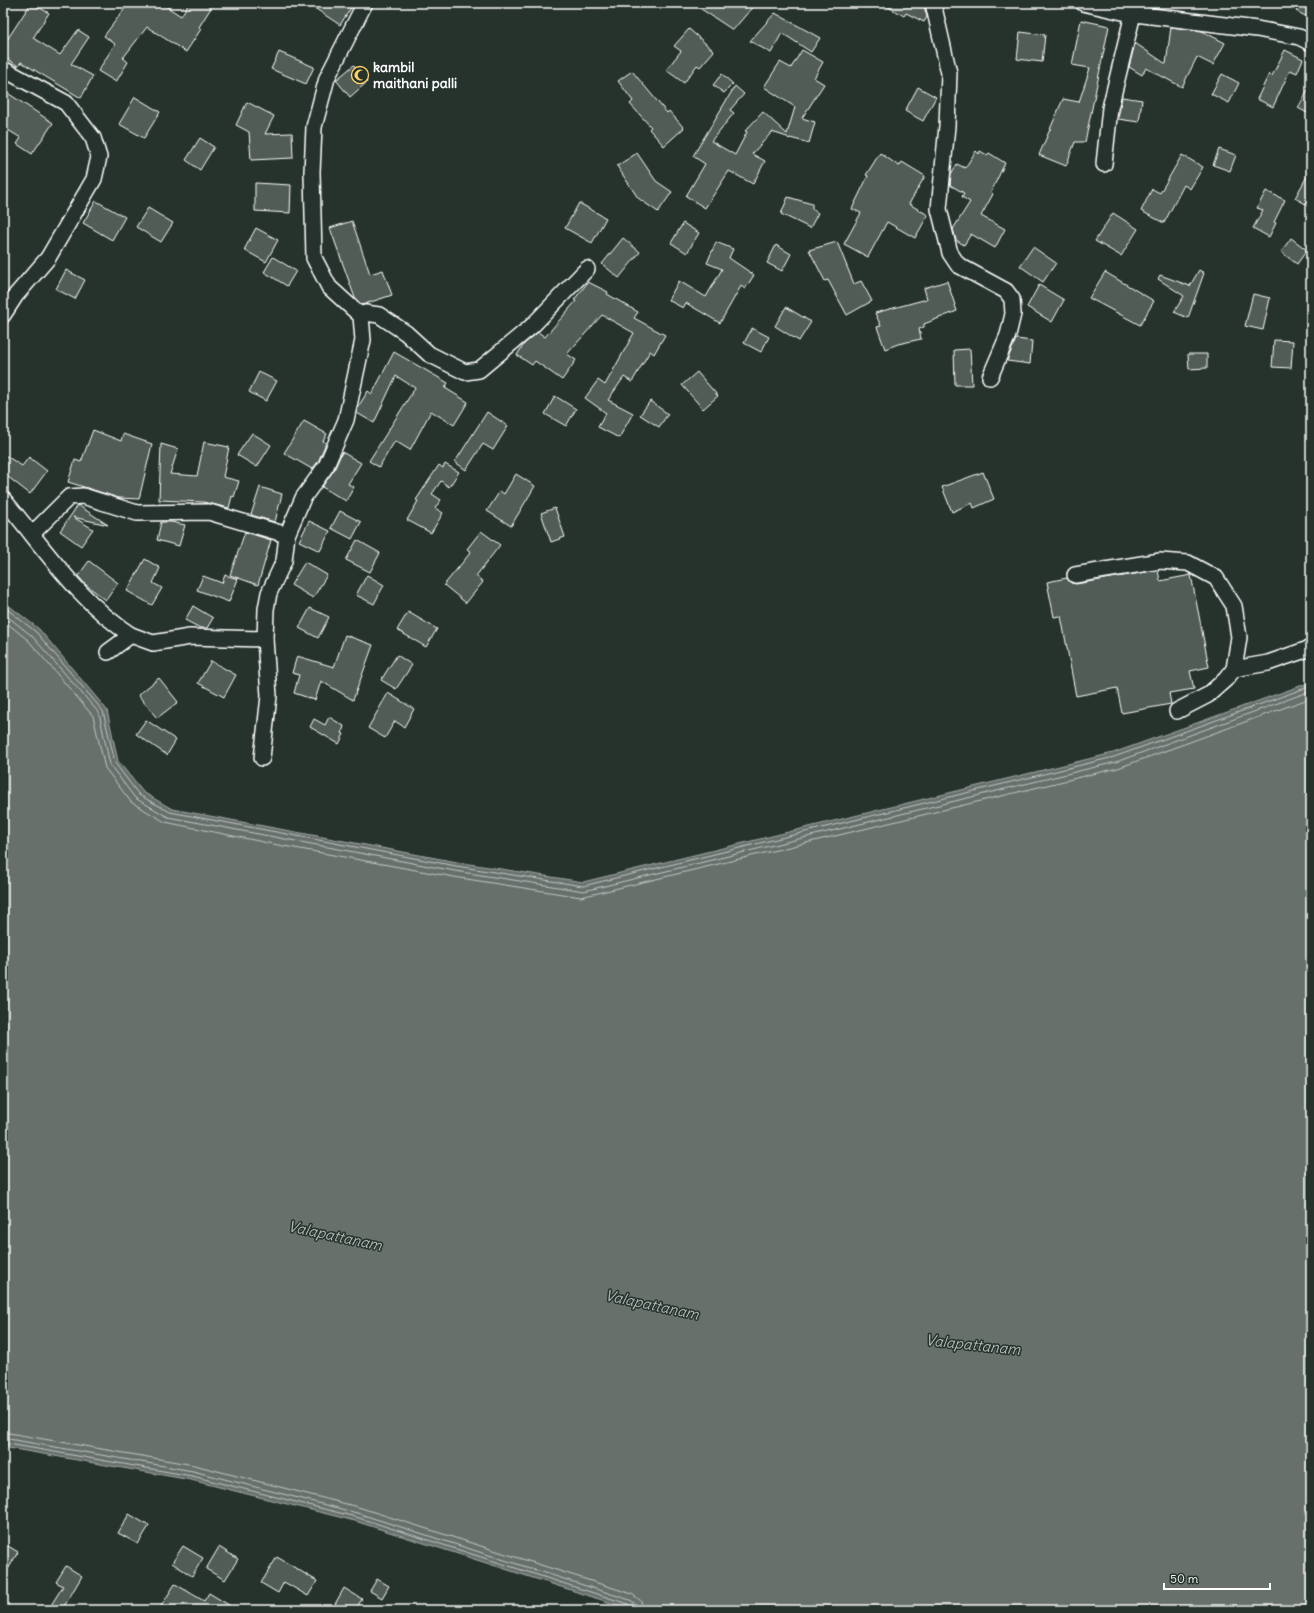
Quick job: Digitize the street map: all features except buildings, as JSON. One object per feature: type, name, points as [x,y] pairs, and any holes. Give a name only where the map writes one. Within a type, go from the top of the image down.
[{"type":"street","points":[[262,758],[269,696],[265,640],[266,609],[269,593],[284,561],[287,535],[303,498],[326,466],[346,420],[363,340],[361,316],[329,287],[314,258],[312,172],[314,127],[327,78],[365,3]]},
{"type":"street","points":[[933,3],[949,73],[947,126],[939,209],[950,253],[958,264],[1006,292],[1012,300],[1013,314],[1008,335],[990,377]]},
{"type":"street","points":[[1083,3],[1133,14],[1258,28],[1299,37],[1311,43]]},
{"type":"street","points":[[1104,164],[1110,108],[1133,14]]},
{"type":"street","points":[[3,69],[66,103],[93,138],[99,157],[94,179],[48,258],[16,295],[3,315]]},
{"type":"street","points":[[361,316],[365,313],[379,315],[406,333],[429,354],[465,372],[479,370],[532,326],[587,269]]},
{"type":"street","points":[[32,534],[69,496],[83,496],[137,513],[209,512],[287,535]]},
{"type":"street","points":[[3,499],[86,600],[110,622],[131,635],[153,643],[190,637],[265,640]]},
{"type":"street","points":[[1076,574],[1160,561],[1188,563],[1216,578],[1234,606],[1239,637],[1234,668],[1226,679],[1208,695],[1177,711]]},
{"type":"street","points":[[108,652],[131,635]]},
{"type":"street","points":[[1234,668],[1268,663],[1311,648]]},
{"type":"water","name":"Valapattanam","points":[[3,601],[39,629],[107,710],[118,761],[143,792],[172,809],[457,862],[583,882],[1113,753],[1311,682],[1311,1610],[633,1610],[355,1521],[191,1480],[3,1447]]},
{"type":"place","name":"kambil maithani palli","points":[[360,75]]}]
